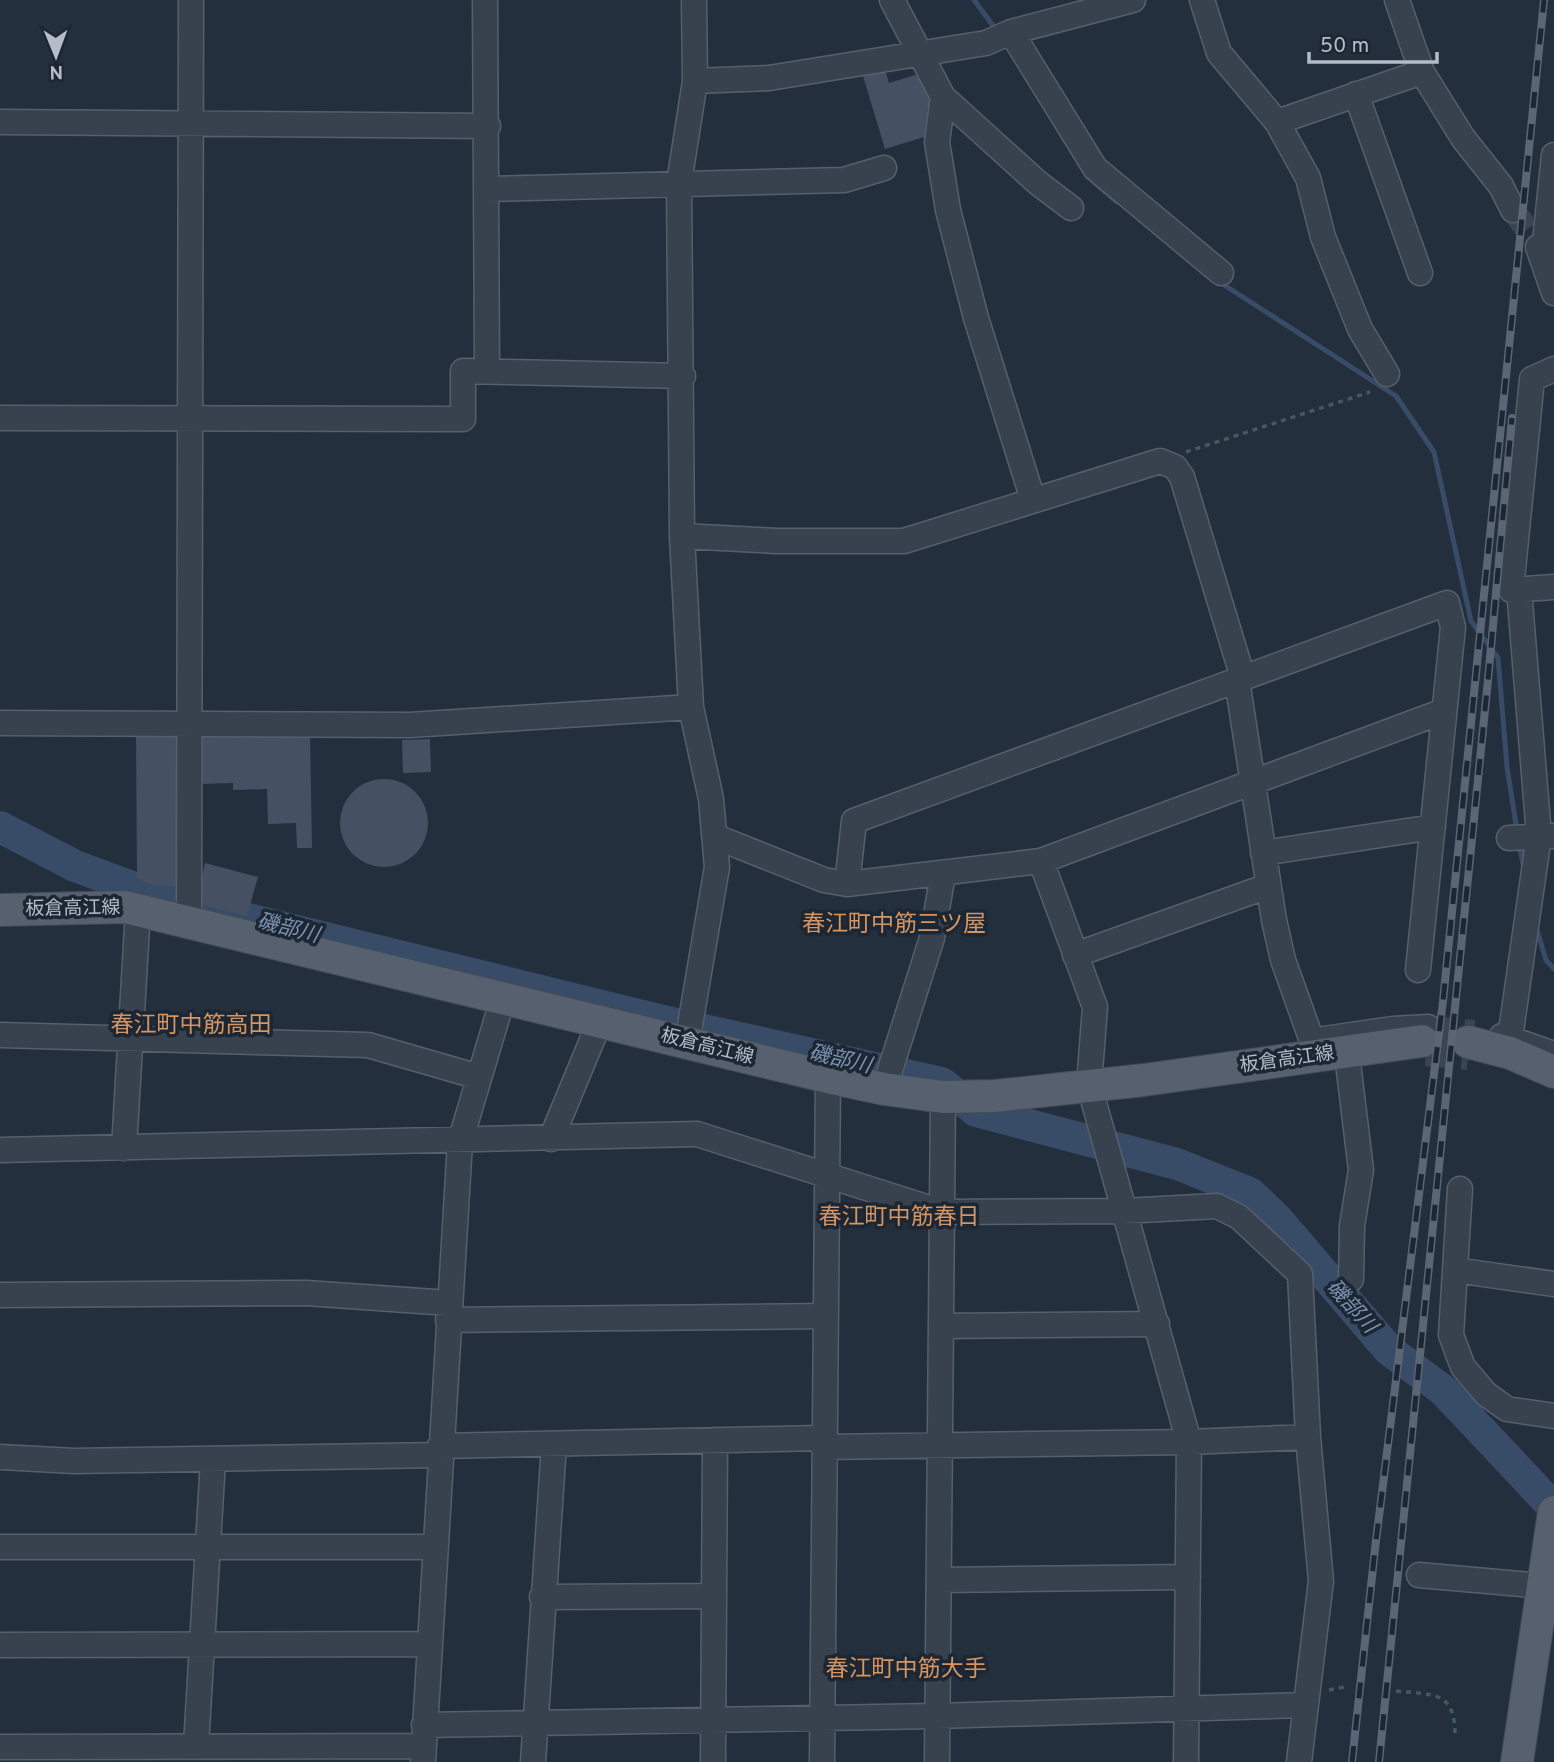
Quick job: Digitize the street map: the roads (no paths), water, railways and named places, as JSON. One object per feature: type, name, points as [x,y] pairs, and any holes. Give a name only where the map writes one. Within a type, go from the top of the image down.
[{"type":"main road","name":"板倉高江線","points":[[0,910],[125,907],[828,1077],[884,1090],[943,1097],[995,1096],[1232,1068],[1425,1041]]},
{"type":"main road","points":[[1470,1044],[1510,1053],[1554,1072]]},
{"type":"main road","points":[[1517,1762],[1552,1532]]},
{"type":"street","points":[[189,922],[191,0]]},
{"type":"street","points":[[485,0],[488,126],[487,371]]},
{"type":"street","points":[[687,1043],[713,899],[716,837],[691,707],[682,536],[683,376],[678,294],[679,183],[695,81],[694,0]]},
{"type":"street","points":[[892,0],[943,97],[1038,183],[1071,208]]},
{"type":"street","points":[[695,81],[769,78],[986,43],[1011,32],[1133,0]]},
{"type":"street","points":[[1202,0],[1219,53],[1277,122],[1308,178],[1323,237],[1379,383]]},
{"type":"street","points":[[1396,0],[1422,72],[1463,138],[1501,186],[1513,210]]},
{"type":"street","points":[[1011,32],[1095,168],[1221,273]]},
{"type":"street","points":[[1277,122],[1422,72]]},
{"type":"street","points":[[1356,94],[1420,274]]},
{"type":"street","points":[[943,97],[937,142],[948,210],[976,318],[1033,500]]},
{"type":"street","points":[[0,122],[191,121],[488,126]]},
{"type":"street","points":[[1553,167],[1540,253],[1554,293]]},
{"type":"street","points":[[488,188],[679,183],[725,185],[844,180],[884,168]]},
{"type":"street","points":[[1554,369],[1532,379],[1511,590],[1554,587]]},
{"type":"street","points":[[0,418],[463,419],[463,371],[683,376]]},
{"type":"street","points":[[682,536],[904,541],[1160,461],[1175,467],[1182,477],[1240,679],[1251,783],[1268,886],[1283,960],[1311,1041]]},
{"type":"street","points":[[1510,1038],[1547,836],[1519,589]]},
{"type":"street","points":[[847,884],[855,821],[1447,603],[1453,627],[1418,970]]},
{"type":"street","points":[[0,723],[410,725],[691,707]]},
{"type":"street","points":[[716,837],[824,880],[847,884],[1041,861],[1444,711]]},
{"type":"street","points":[[1263,853],[1433,827]]},
{"type":"street","points":[[1509,838],[1547,836]]},
{"type":"street","points":[[1041,861],[1094,1007],[1088,1085],[1189,1442],[1186,1762]]},
{"type":"street","points":[[884,1090],[932,938],[943,874]]},
{"type":"street","points":[[1076,956],[1268,886]]},
{"type":"street","points":[[124,1148],[138,910]]},
{"type":"street","points":[[423,1744],[460,1142],[503,998]]},
{"type":"street","points":[[551,1139],[600,1021]]},
{"type":"street","points":[[1393,1029],[1425,1041],[1348,1063],[1246,1077],[1232,1068],[1248,1050],[1393,1029]]},
{"type":"street","points":[[0,1035],[368,1045],[479,1077]]},
{"type":"street","points":[[1470,1044],[1510,1038],[1554,1054]]},
{"type":"street","points":[[1470,1044],[1554,1086]]},
{"type":"street","points":[[1348,1063],[1361,1170],[1352,1226],[1351,1279]]},
{"type":"street","points":[[821,1762],[828,1077]]},
{"type":"street","points":[[937,1762],[943,1097]]},
{"type":"street","points":[[0,1150],[460,1142],[697,1134],[942,1212],[1123,1211],[1217,1206],[1239,1217],[1300,1274],[1308,1437],[1321,1581],[1299,1762]]},
{"type":"street","points":[[1460,1189],[1451,1335],[1463,1367],[1486,1394],[1507,1409],[1554,1416]]},
{"type":"street","points":[[1455,1270],[1554,1284]]},
{"type":"street","points":[[0,1295],[306,1293],[449,1311],[825,1316]]},
{"type":"street","points":[[942,1326],[1157,1324]]},
{"type":"street","points":[[0,1457],[74,1461],[213,1460],[554,1444],[715,1440],[941,1447],[1308,1437]]},
{"type":"street","points":[[713,1762],[715,1440]]},
{"type":"street","points":[[533,1762],[533,1722],[554,1444]]},
{"type":"street","points":[[196,1746],[213,1460]]},
{"type":"street","points":[[0,1547],[434,1547]]},
{"type":"street","points":[[1419,1575],[1542,1586]]},
{"type":"street","points":[[939,1580],[1188,1577]]},
{"type":"street","points":[[542,1597],[714,1595]]},
{"type":"street","points":[[0,1645],[428,1644]]},
{"type":"street","points":[[5,1752],[196,1746],[268,1754],[346,1754],[423,1744],[533,1722],[937,1716],[1304,1705]]},
{"type":"waterway","points":[[974,0],[997,31]]},
{"type":"waterway","points":[[1087,176],[1117,202]]},
{"type":"waterway","points":[[1218,281],[1396,396],[1434,452],[1471,621],[1498,658],[1507,767],[1517,831]]},
{"type":"waterway","name":"磯部川","points":[[0,827],[75,866],[159,897],[659,1020],[942,1083],[976,1111],[1177,1164],[1250,1193],[1277,1219],[1389,1350],[1444,1391],[1554,1508]]},
{"type":"waterway","points":[[1519,844],[1524,869]]},
{"type":"waterway","points":[[1536,927],[1546,960],[1554,969]]},
{"type":"tunnel","points":[[1513,210],[1538,245]]},
{"type":"tunnel","points":[[1428,1027],[1474,1032]]},
{"type":"tunnel","points":[[1422,1041],[1468,1042]]},
{"type":"tunnel","points":[[1426,1054],[1468,1058]]},
{"type":"railway","points":[[1352,1762],[1375,1549],[1443,1001],[1544,0]]},
{"type":"railway","points":[[1379,1762],[1512,418]]},
{"type":"district","name":"春江町中筋三ツ屋","points":[[894,925]]},
{"type":"district","name":"春江町中筋高田","points":[[191,1026]]},
{"type":"district","name":"春江町中筋春日","points":[[899,1218]]},
{"type":"district","name":"春江町中筋大手","points":[[906,1670]]}]
